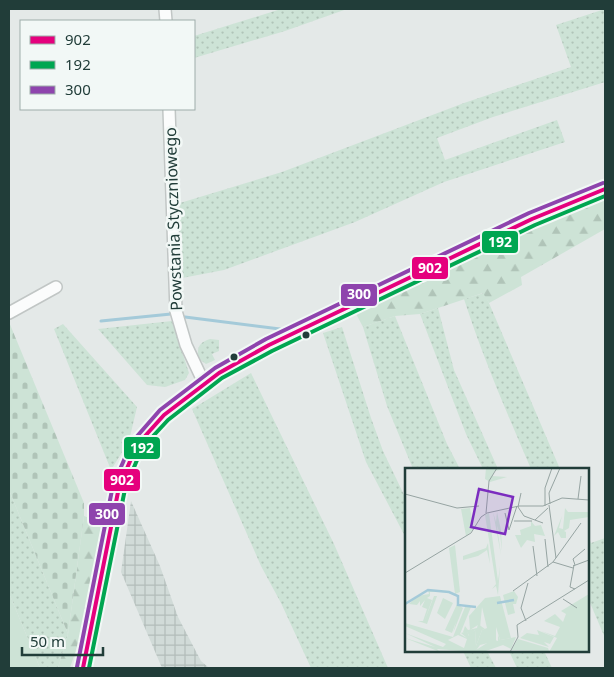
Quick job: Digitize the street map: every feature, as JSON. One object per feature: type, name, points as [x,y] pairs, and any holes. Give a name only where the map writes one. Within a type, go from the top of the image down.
[{"type":"street","name":"Powstania Styczniowego","points":[[168,110],[176,312],[186,346],[204,383]]},
{"type":"street","points":[[82,668],[112,513],[127,465],[137,446],[154,425],[204,383],[244,358],[302,328],[532,219],[605,190]]},
{"type":"street","points":[[9,313],[56,287]]},
{"type":"shaded area","points":[[131,501],[160,566],[178,617],[201,661],[209,668],[162,668],[121,572]]},
{"type":"green space","points":[[281,9],[347,9],[285,31],[195,58],[195,36]]},
{"type":"green space","points":[[605,9],[605,82],[493,117],[437,138],[445,160],[557,120],[565,142],[444,182],[355,222],[224,270],[182,278],[180,203],[282,172],[464,103],[571,67],[556,25]]},
{"type":"green space","points":[[605,194],[605,229],[521,277],[522,285],[489,303],[483,293],[420,314],[395,316],[363,327],[354,310],[542,222]]},
{"type":"green space","points":[[484,293],[560,468],[531,468],[487,364],[464,299]]},
{"type":"green space","points":[[438,308],[454,370],[498,468],[483,468],[466,434],[420,314]]},
{"type":"green space","points":[[395,316],[447,444],[459,468],[413,468],[387,406],[363,327]]},
{"type":"green space","points":[[172,321],[189,373],[185,380],[165,387],[147,385],[98,329]]},
{"type":"green space","points":[[9,322],[84,503],[84,516],[68,634],[9,490]]},
{"type":"green space","points":[[63,324],[137,407],[129,441],[111,470],[54,329]]},
{"type":"green space","points":[[342,327],[383,451],[405,497],[405,536],[366,462],[323,333]]},
{"type":"green space","points":[[210,339],[219,340],[219,351],[212,354],[215,360],[206,364],[199,359],[198,349],[203,342]]},
{"type":"green space","points":[[251,373],[334,544],[388,668],[311,668],[281,603],[261,566],[192,409]]},
{"type":"green space","points":[[9,490],[68,634],[58,668],[40,668],[9,593]]},
{"type":"green space","points":[[84,516],[103,523],[84,625],[70,668],[58,668],[68,634]]},
{"type":"green space","points":[[589,538],[591,543],[605,538],[605,638],[589,600]]},
{"type":"green space","points":[[9,593],[40,668],[9,668]]},
{"type":"green space","points":[[463,652],[488,652],[496,668],[471,668]]},
{"type":"green space","points":[[509,652],[544,652],[552,668],[517,668]]},
{"type":"waterway","points":[[101,321],[171,314],[171,310]]},
{"type":"waterway","points":[[185,317],[280,329]]},
{"type":"transit line","name":"300","points":[[77,667],[113,485],[132,442],[160,410],[215,368],[266,339],[529,213],[603,183]]},
{"type":"transit line","name":"902","points":[[83,668],[119,487],[137,445],[164,415],[219,373],[269,345],[532,219],[605,189]]},
{"type":"transit line","name":"192","points":[[89,668],[125,489],[142,448],[168,420],[222,378],[272,351],[535,225],[605,196]]}]
